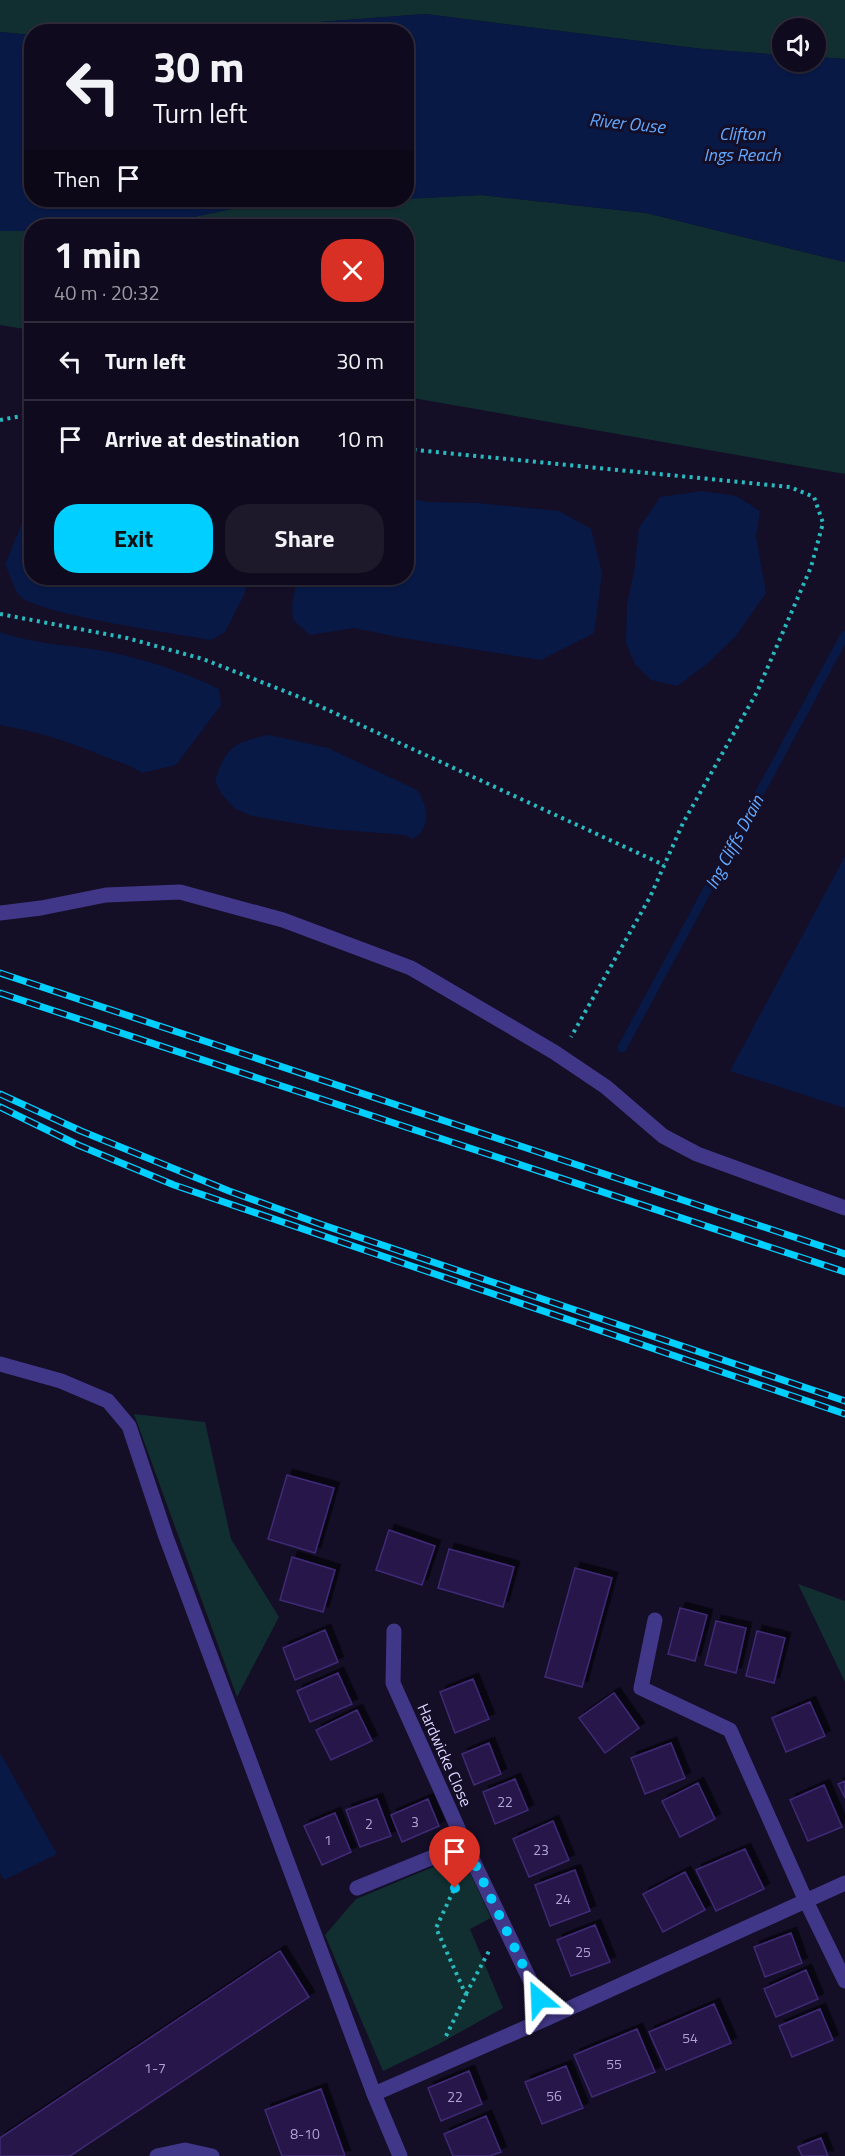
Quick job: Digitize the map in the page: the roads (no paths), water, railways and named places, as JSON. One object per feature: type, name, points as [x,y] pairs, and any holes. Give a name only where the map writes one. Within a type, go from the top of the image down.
[{"type":"street","points":[[0,913],[41,908],[106,895],[180,892],[283,920],[411,968],[560,1056],[606,1087],[663,1136],[697,1154],[845,1208]]},
{"type":"street","points":[[0,1364],[61,1381],[108,1401],[129,1426],[174,1560],[374,2094],[400,2156]]},
{"type":"street","points":[[655,1620],[641,1688],[730,1730],[806,1901],[845,1982]]},
{"type":"street","name":"Hardwicke Close","points":[[394,1631],[393,1683],[465,1844],[548,2018]]},
{"type":"street","points":[[357,1888],[465,1844]]},
{"type":"street","points":[[374,2094],[845,1883]]},
{"type":"street","points":[[157,2156],[185,2150],[212,2156]]},
{"type":"water","name":"Clifton Ings Reach","points":[[425,14],[703,49],[772,54],[772,72],[826,72],[826,58],[845,59],[845,262],[646,213],[481,195],[414,199],[414,24],[293,24]]},
{"type":"water","points":[[0,32],[24,34],[24,207],[241,207],[184,219],[24,219],[24,231],[0,231]]},
{"type":"water","points":[[702,491],[736,496],[760,511],[756,536],[766,593],[736,636],[707,664],[677,686],[651,680],[635,664],[626,643],[627,604],[634,572],[639,528],[660,497]]},
{"type":"water","points":[[414,499],[426,502],[477,503],[559,511],[591,529],[602,573],[594,633],[541,660],[354,628],[310,635],[293,620],[292,605],[296,585],[414,585]]},
{"type":"water","points":[[24,518],[24,585],[246,585],[245,593],[225,632],[211,640],[78,616],[30,602],[19,595],[5,565]]},
{"type":"water","points":[[0,632],[30,640],[108,652],[160,665],[219,689],[221,705],[176,765],[142,773],[123,763],[65,742],[27,730],[0,725]]},
{"type":"water","points":[[269,735],[328,748],[417,790],[426,809],[426,822],[423,829],[413,839],[405,835],[329,829],[252,816],[234,808],[221,793],[215,781],[223,760],[240,743]]},
{"type":"water","points":[[845,856],[845,1108],[730,1071]]},
{"type":"water","points":[[0,1753],[57,1854],[4,1880],[0,1873]]},
{"type":"waterway","name":"Ing Cliffs Drain","points":[[622,1048],[845,635]]},
{"type":"railway","points":[[0,973],[845,1254]]},
{"type":"railway","points":[[0,993],[845,1272]]},
{"type":"railway","points":[[0,1094],[81,1131],[229,1191],[320,1224],[845,1401]]},
{"type":"railway","points":[[0,1107],[78,1145],[174,1185],[845,1414]]},
{"type":"water label","name":"River Ouse","points":[[627,123]]}]
